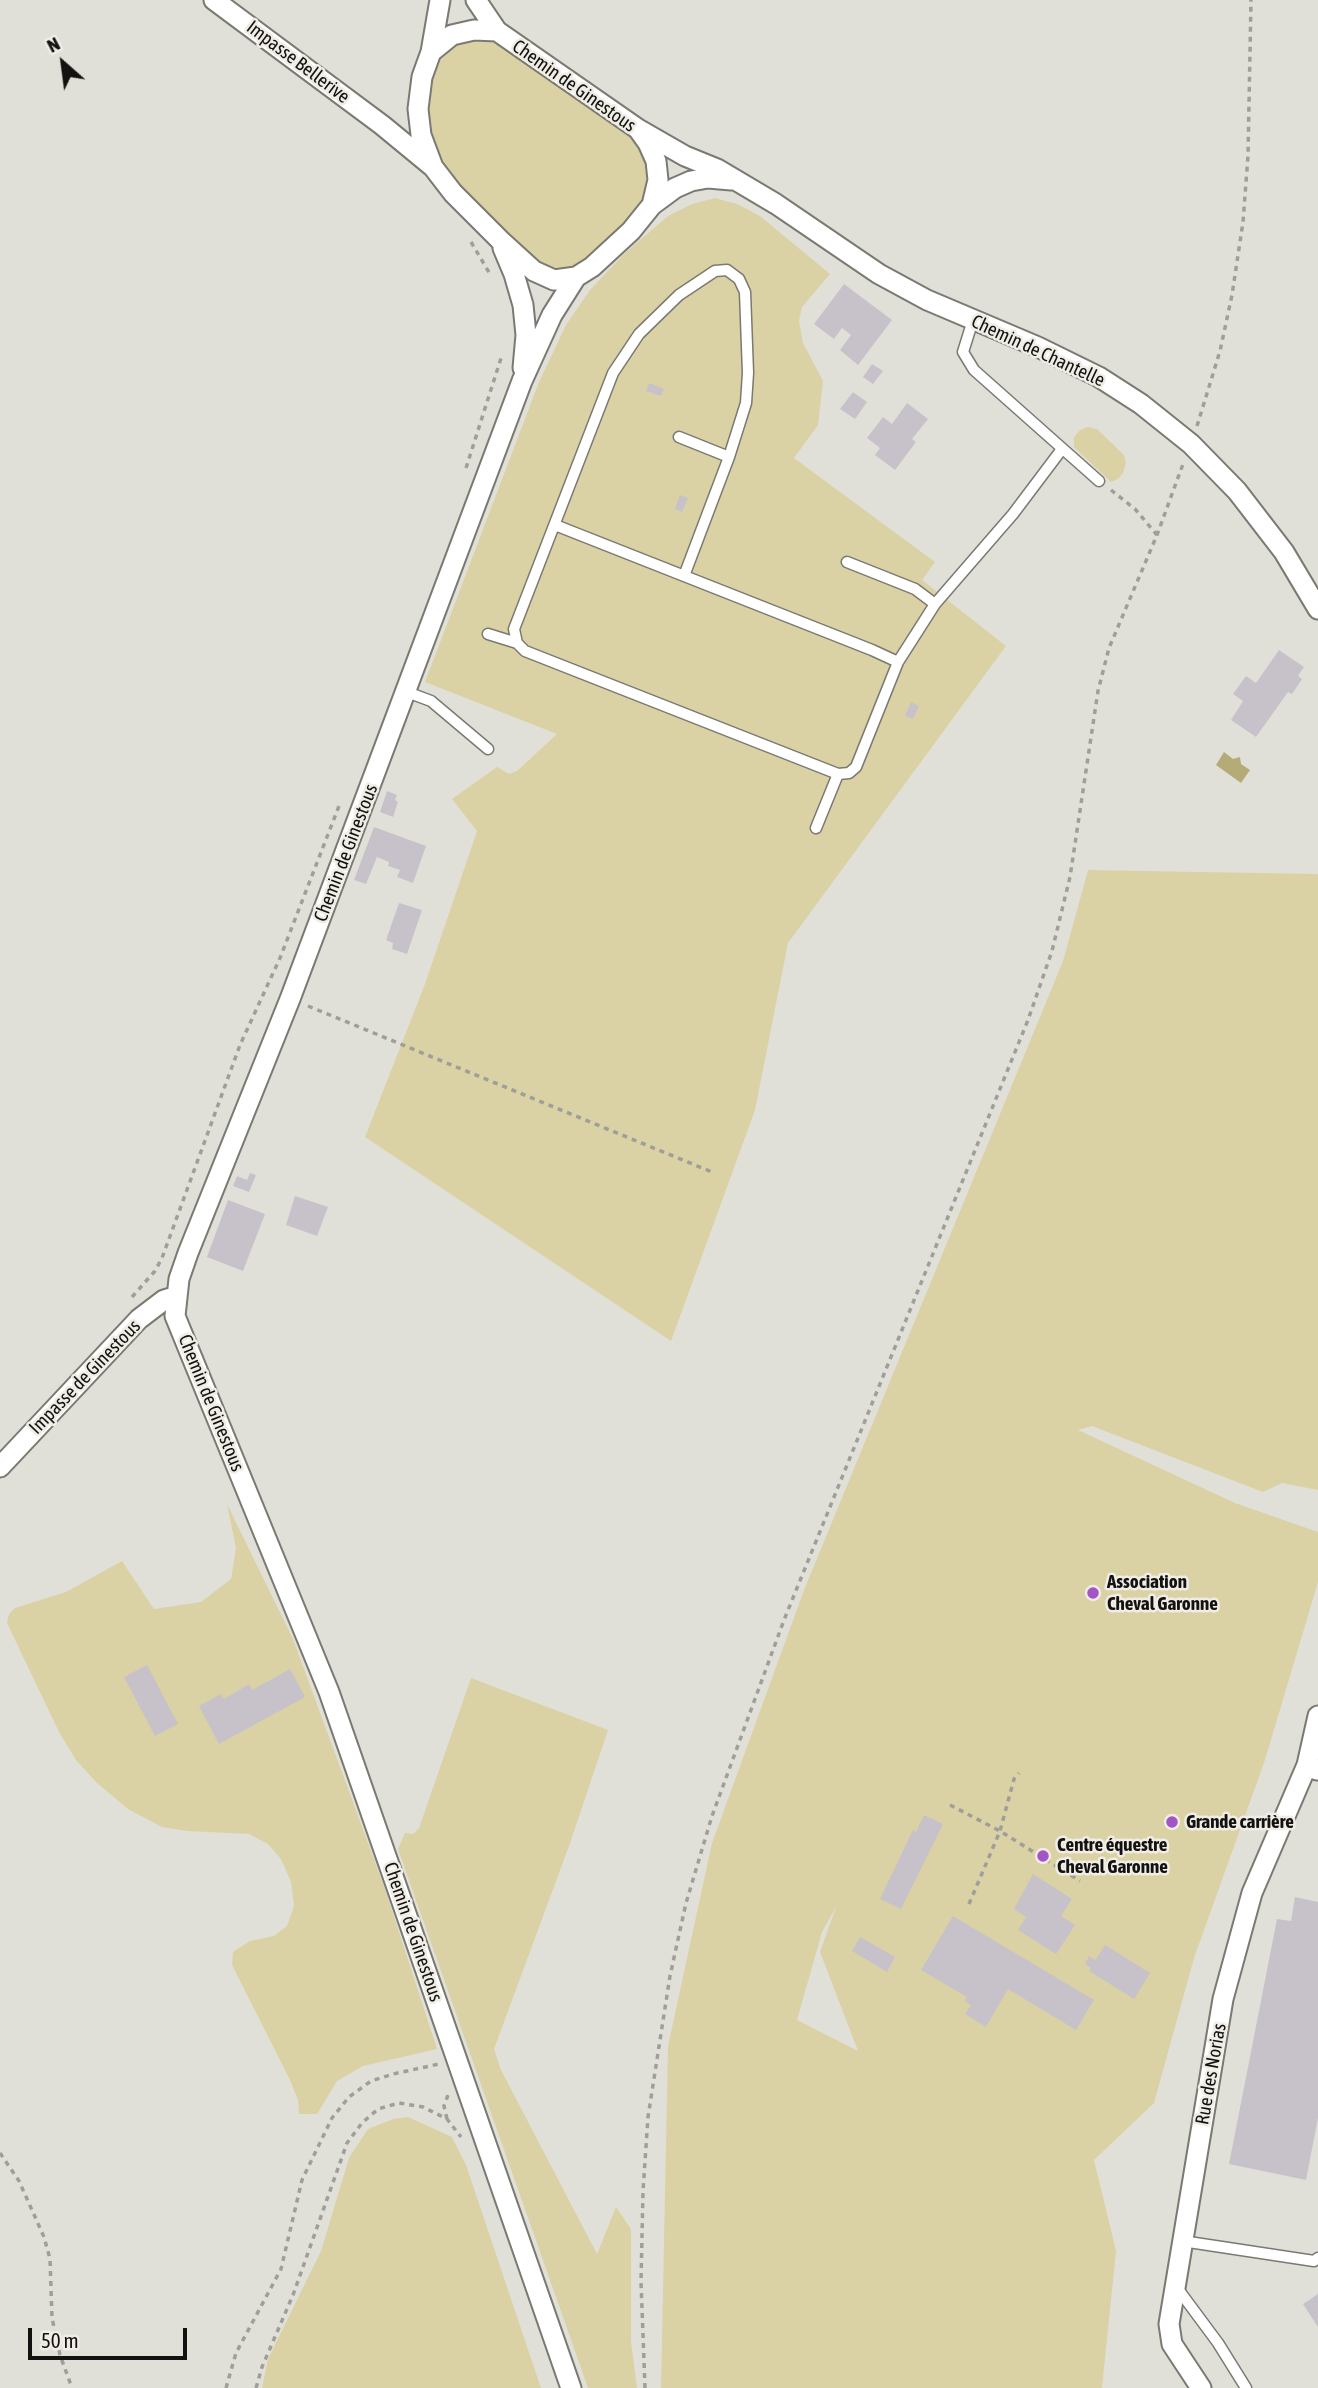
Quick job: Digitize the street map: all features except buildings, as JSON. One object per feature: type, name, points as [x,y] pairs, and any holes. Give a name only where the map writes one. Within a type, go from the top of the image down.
[{"type":"street","name":"Impasse Bellerive","points":[[214,0],[382,125],[433,167]]},
{"type":"street","name":"Chemin de Ginestous","points":[[440,0],[431,52],[422,77],[418,109],[421,135],[433,167],[453,193],[534,271],[554,280],[576,277],[592,267],[631,230],[652,205],[658,180],[656,161],[638,129],[497,31],[476,0]]},
{"type":"street","name":"Chemin de Ginestous","points":[[431,52],[452,35],[474,30],[497,31]]},
{"type":"street","points":[[382,125],[396,124],[418,109]]},
{"type":"street","name":"Chemin de Chantelle","points":[[638,129],[685,156],[717,169],[776,204],[879,274],[928,300],[1038,347],[1099,377],[1141,404],[1191,444],[1237,491],[1284,552],[1318,609]]},
{"type":"street","name":"Chemin de Chantelle","points":[[652,205],[675,188],[691,181],[708,178],[736,181]]},
{"type":"street","name":"Chemin de Ginestous","points":[[500,240],[523,305],[526,335],[522,382]]},
{"type":"street","name":"Chemin de Ginestous","points":[[571,2388],[329,1692],[176,1316],[179,1279],[188,1253],[290,999],[522,382],[552,315],[576,277]]},
{"type":"street","name":"Impasse de Ginestous","points":[[0,1467],[139,1319],[164,1300],[177,1296]]},
{"type":"street","name":"Rue des Norias","points":[[1201,2388],[1172,2344],[1169,2324],[1223,1999],[1252,1893],[1312,1768],[1318,1716]]},
{"type":"lane","points":[[684,576],[729,457],[746,403],[748,373],[745,292],[740,279],[727,270],[715,271],[687,289],[639,334],[613,373],[514,629],[517,642],[525,651],[838,774],[849,773],[856,767],[898,662],[936,604],[1013,514],[1062,449]]},
{"type":"lane","points":[[973,320],[963,352],[974,370],[1099,481]]},
{"type":"lane","points":[[679,436],[729,457]]},
{"type":"lane","points":[[555,525],[898,662]]},
{"type":"lane","points":[[847,562],[915,589],[936,604]]},
{"type":"lane","points":[[488,634],[517,642]]},
{"type":"lane","points":[[407,692],[431,701],[488,749]]},
{"type":"lane","points":[[816,828],[838,774]]},
{"type":"lane","points":[[1182,2241],[1314,2261],[1318,2258]]},
{"type":"lane","points":[[1175,2285],[1218,2343],[1246,2388]]},
{"type":"path","points":[[1194,433],[1200,422],[1220,351],[1243,222],[1248,156],[1251,0]]},
{"type":"path","points":[[467,238],[490,275]]},
{"type":"path","points":[[464,472],[503,351]]},
{"type":"path","points":[[645,2388],[641,2282],[648,2117],[670,1976],[687,1903],[712,1816],[784,1620],[1023,1033],[1052,951],[1070,877],[1098,691],[1109,648],[1187,456]]},
{"type":"path","points":[[1099,481],[1135,509],[1157,535]]},
{"type":"path","points":[[132,1297],[159,1264],[240,1045],[280,958],[343,794]]},
{"type":"path","points":[[290,999],[712,1172]]},
{"type":"path","points":[[970,1904],[1000,1831],[1014,1779],[1019,1773]]},
{"type":"path","points":[[950,1805],[1000,1831],[1080,1881]]},
{"type":"path","points":[[226,2388],[236,2353],[281,2269],[302,2180],[332,2118],[349,2097],[371,2081],[438,2065]]},
{"type":"path","points":[[256,2388],[348,2143],[362,2123],[379,2109],[399,2103],[423,2107],[447,2119],[467,2144]]},
{"type":"path","points":[[0,2153],[19,2181],[44,2237],[50,2259],[52,2318],[60,2355],[72,2388]]},
{"type":"shaded area","points":[[473,37],[488,38],[503,45],[630,131],[641,146],[647,162],[649,182],[644,201],[637,213],[584,266],[555,272],[543,267],[458,191],[441,167],[428,127],[426,105],[433,66],[457,43]]},
{"type":"shaded area","points":[[715,198],[737,204],[760,216],[830,274],[802,307],[799,321],[803,343],[823,381],[818,425],[794,458],[935,562],[922,580],[1006,646],[788,943],[755,1110],[671,1341],[365,1137],[425,984],[477,831],[452,799],[497,767],[509,774],[517,771],[557,734],[425,682],[539,382],[566,325],[590,290],[625,253],[668,216],[692,204]]},
{"type":"shaded area","points":[[1088,427],[1097,429],[1124,455],[1126,463],[1118,479],[1111,482],[1074,447],[1074,437],[1080,430]]},
{"type":"shaded area","points":[[1224,752],[1233,759],[1240,757],[1241,764],[1250,770],[1241,783],[1216,765]]},
{"type":"shaded area","points":[[1088,870],[1318,874],[1318,1490],[1282,1483],[1263,1492],[1092,1426],[1078,1430],[1235,1503],[1318,1532],[1318,1582],[1265,1760],[1194,1958],[1154,2103],[1094,2160],[1116,2251],[1102,2388],[661,2388],[668,2046],[712,1843],[804,1590],[1063,961]],"holes":[[[836,1907],[820,1952],[858,2051],[797,2020],[822,1932]]]},
{"type":"shaded area","points":[[227,1504],[293,1639],[386,1892],[437,2049],[363,2066],[337,2081],[317,2114],[299,2114],[298,2100],[290,2080],[232,1965],[233,1952],[250,1941],[274,1936],[287,1926],[294,1906],[291,1882],[281,1859],[268,1844],[249,1834],[162,1827],[128,1809],[97,1783],[76,1760],[59,1732],[7,1623],[9,1614],[15,1608],[66,1592],[122,1561],[154,1609],[201,1602],[231,1579],[236,1548]]},
{"type":"shaded area","points":[[471,1678],[608,1730],[569,1846],[494,2049],[501,2070],[597,2254],[616,2207],[631,2229],[631,2341],[637,2388],[588,2388],[398,1849],[405,1833],[413,1834],[419,1828]]},
{"type":"shaded area","points":[[408,2117],[452,2137],[466,2165],[541,2388],[262,2388],[268,2359],[321,2251],[349,2158],[368,2129],[393,2119]]},
{"type":"place","name":"Association Cheval Garonne","points":[[1093,1593]]},
{"type":"place","name":"Grande carrière","points":[[1172,1822]]},
{"type":"place","name":"Centre équestre Cheval Garonne","points":[[1043,1856]]}]
